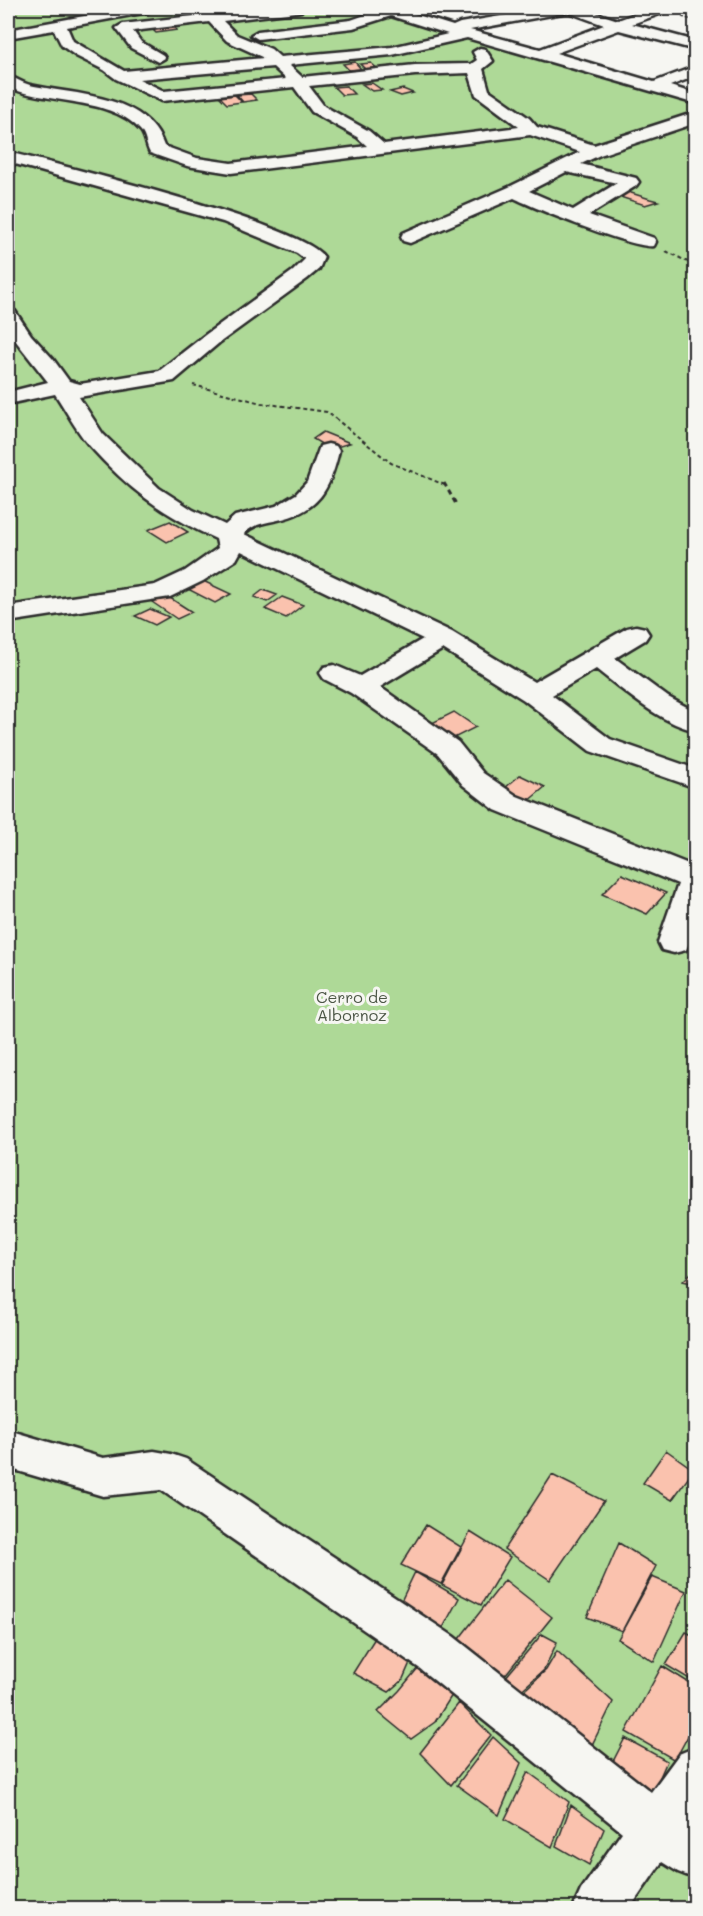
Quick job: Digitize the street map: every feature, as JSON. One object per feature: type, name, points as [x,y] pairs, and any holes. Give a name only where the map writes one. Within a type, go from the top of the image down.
[{"type":"street","points":[[8,34],[148,8]]},
{"type":"street","points":[[102,16],[114,25],[123,28],[293,8]]},
{"type":"street","points":[[115,72],[195,69],[334,56],[390,42],[456,33],[569,8],[618,25],[696,46]]},
{"type":"street","points":[[540,54],[663,8]]},
{"type":"street","points":[[215,44],[296,30],[352,24],[386,9],[456,33],[489,38],[696,99]]},
{"type":"street","points":[[270,11],[334,56]]},
{"type":"street","points":[[214,19],[235,39],[267,52],[298,82],[318,109],[363,134],[382,150]]},
{"type":"street","points":[[352,24],[390,42],[415,70]]},
{"type":"street","points":[[59,25],[68,43],[115,72],[162,96],[415,70],[476,69],[485,61],[482,54],[456,33]]},
{"type":"street","points":[[123,28],[136,45],[167,56]]},
{"type":"street","points":[[649,48],[696,30]]},
{"type":"street","points":[[115,72],[167,56],[175,56],[195,69]]},
{"type":"street","points":[[596,70],[617,61]]},
{"type":"street","points":[[476,69],[482,92],[523,121],[531,130]]},
{"type":"street","points":[[654,88],[696,70]]},
{"type":"street","points":[[8,81],[18,87],[76,98],[124,113],[148,128],[156,149],[197,164],[231,168],[531,130],[594,151]]},
{"type":"street","points":[[410,237],[515,191],[594,151],[696,117]]},
{"type":"street","points":[[8,157],[229,218],[304,249],[315,257],[312,265],[300,275],[212,339],[166,376],[80,390],[61,386],[8,398]]},
{"type":"street","points":[[564,166],[630,182],[574,217]]},
{"type":"street","points":[[515,191],[527,199],[647,242]]},
{"type":"street","points":[[8,315],[61,386],[95,438],[151,493],[184,515],[412,621],[443,638],[534,694],[600,745],[696,779]]},
{"type":"street","points":[[8,614],[160,592],[194,576],[227,555],[230,551],[229,537],[244,520],[278,513],[295,506],[318,485],[328,451]]},
{"type":"street","points":[[534,694],[636,634]]},
{"type":"street","points":[[361,687],[443,638]]},
{"type":"street","points":[[597,657],[658,703],[696,723]]},
{"type":"street","points":[[334,673],[361,687],[448,748],[474,779],[506,803],[695,879],[674,942]]},
{"type":"street","points":[[8,1449],[103,1477],[119,1477],[152,1470],[171,1473],[436,1652],[655,1827],[696,1854]]},
{"type":"street","points":[[599,1908],[696,1771]]},
{"type":"path","points":[[647,242],[696,266]]},
{"type":"path","points":[[166,376],[194,386],[261,403],[327,412],[391,463],[444,483],[456,504]]},
{"type":"green space","name":"Cerro de Albornoz","points":[[8,8],[386,8],[695,102],[695,1908],[8,1908]]},
{"type":"building","points":[[172,26],[177,30],[156,33],[151,28]]},
{"type":"building","points":[[355,62],[361,69],[349,70],[343,64]]},
{"type":"building","points":[[371,63],[380,71],[369,73],[360,64]]},
{"type":"building","points":[[372,83],[382,90],[372,91],[362,84]]},
{"type":"building","points":[[346,86],[354,94],[342,95],[334,87]]},
{"type":"building","points":[[403,89],[413,93],[401,96],[390,92]]},
{"type":"building","points":[[251,94],[257,100],[243,102],[237,95]]},
{"type":"building","points":[[235,95],[242,102],[227,104],[220,97]]},
{"type":"building","points":[[628,192],[658,201],[645,205],[617,196]]},
{"type":"building","points":[[323,432],[350,443],[330,449],[313,439]]},
{"type":"building","points":[[170,521],[188,532],[167,542],[148,530]]},
{"type":"building","points":[[201,580],[231,594],[215,603],[186,588]]},
{"type":"building","points":[[263,590],[277,595],[267,602],[254,597]]},
{"type":"building","points":[[167,596],[192,612],[177,619],[152,602]]},
{"type":"building","points":[[282,597],[303,605],[286,618],[265,609]]},
{"type":"building","points":[[150,609],[169,617],[155,625],[135,616]]},
{"type":"building","points":[[454,712],[476,727],[444,743],[422,728]]},
{"type":"building","points":[[520,775],[545,787],[522,806],[497,795]]},
{"type":"building","points":[[622,874],[666,893],[647,914],[602,894]]},
{"type":"building","points":[[696,1268],[696,1284],[683,1281]]},
{"type":"building","points":[[666,1450],[694,1470],[672,1500],[643,1483]]},
{"type":"building","points":[[552,1475],[604,1501],[550,1580],[504,1549]]},
{"type":"building","points":[[426,1525],[461,1547],[441,1584],[401,1565]]},
{"type":"building","points":[[470,1532],[510,1557],[481,1605],[442,1585]]},
{"type":"building","points":[[619,1543],[656,1566],[622,1631],[587,1617]]},
{"type":"building","points":[[415,1572],[459,1598],[438,1637],[394,1616]]},
{"type":"building","points":[[652,1577],[686,1591],[654,1662],[618,1639]]},
{"type":"building","points":[[505,1580],[552,1617],[497,1685],[455,1644]]},
{"type":"building","points":[[686,1632],[696,1637],[696,1683],[666,1665]]},
{"type":"building","points":[[542,1634],[557,1642],[544,1670],[516,1695],[500,1684]]},
{"type":"building","points":[[375,1638],[412,1658],[402,1681],[389,1692],[353,1673]]},
{"type":"building","points":[[557,1651],[613,1702],[585,1759],[512,1702],[546,1670]]},
{"type":"building","points":[[423,1662],[452,1695],[435,1722],[411,1739],[378,1712]]},
{"type":"building","points":[[662,1666],[696,1687],[696,1721],[675,1760],[626,1732]]},
{"type":"building","points":[[459,1703],[491,1735],[451,1785],[420,1753]]},
{"type":"building","points":[[493,1737],[521,1763],[499,1815],[457,1785]]},
{"type":"building","points":[[625,1738],[667,1761],[645,1811],[603,1781]]},
{"type":"building","points":[[528,1772],[569,1802],[552,1847],[505,1819]]},
{"type":"building","points":[[571,1805],[604,1829],[589,1865],[556,1846]]}]
